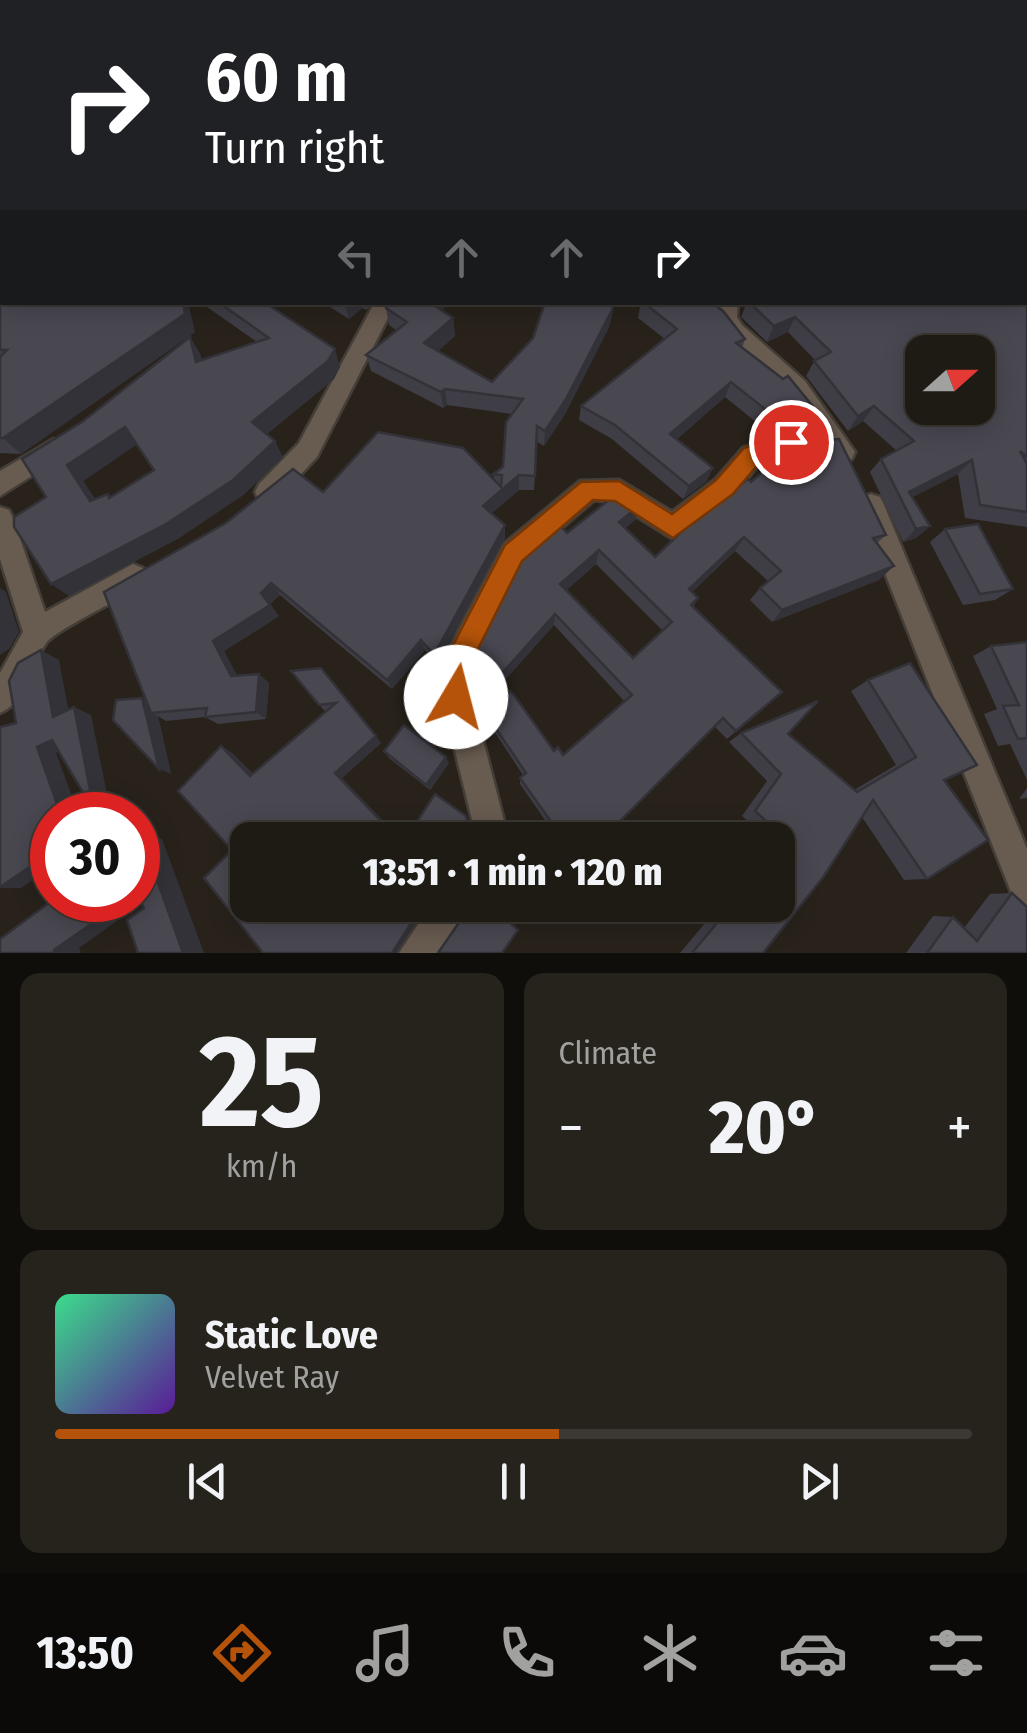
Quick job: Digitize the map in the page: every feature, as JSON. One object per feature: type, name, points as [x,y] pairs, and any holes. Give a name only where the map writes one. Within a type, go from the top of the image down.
[{"type":"street","points":[[246,510],[282,482],[308,450],[384,305]]},
{"type":"street","points":[[725,305],[726,318],[734,331],[797,386],[837,440],[878,519],[1027,890]]},
{"type":"street","points":[[0,484],[72,437]]},
{"type":"street","points":[[488,822],[451,674],[513,553],[589,489],[619,491],[673,527],[724,487],[752,455],[791,442],[837,440]]},
{"type":"street","points":[[0,518],[37,632]]},
{"type":"street","points":[[0,698],[25,662],[37,632],[161,561]]},
{"type":"street","points":[[416,953],[439,922]]},
{"type":"building","points":[[0,305],[184,305],[185,314],[3,438],[0,357],[7,350],[0,350]]},
{"type":"building","points":[[222,305],[269,305],[335,349],[328,361],[252,422],[275,441],[233,480],[166,524],[51,584],[14,527],[14,517],[46,497],[22,459],[82,422],[190,337],[196,362],[269,338]],"holes":[[[125,427],[154,470],[109,498],[108,494],[90,501],[67,465]]]},
{"type":"building","points":[[434,305],[453,318],[424,343],[492,382],[533,338],[544,305],[613,305],[566,399],[545,431],[537,426],[535,476],[519,475],[483,506],[505,525],[434,655],[421,640],[387,680],[271,583],[261,593],[270,605],[213,641],[231,676],[259,674],[256,712],[205,717],[207,708],[151,713],[104,592],[226,523],[293,469],[323,492],[378,432],[463,448],[501,487],[502,475],[493,474],[503,467],[506,422],[523,399],[445,389],[441,392],[366,355],[407,322],[386,308]]},
{"type":"building","points":[[647,305],[715,305],[745,339],[736,343],[783,379],[788,376],[819,414],[780,421],[731,382],[670,434],[713,468],[689,486],[615,425],[581,406],[677,329]]},
{"type":"building","points":[[752,305],[1027,305],[1027,457],[1020,451],[1027,464],[1027,512],[980,505],[972,460],[909,492],[930,526],[916,529],[881,459],[914,441],[874,406],[858,416],[814,361],[831,352],[795,317],[774,326]]},
{"type":"building","points":[[839,439],[886,535],[873,538],[894,566],[782,610],[760,588],[781,571],[744,537],[689,589],[698,598],[691,605],[782,692],[736,731],[723,718],[619,822],[551,822],[520,778],[526,773],[484,711],[511,691],[554,751],[558,747],[563,755],[632,695],[555,614],[487,690],[471,675],[468,665],[525,551],[558,523],[567,533],[619,492],[640,505],[619,522],[655,557],[700,514],[748,479],[751,482],[794,443]],"holes":[[[599,550],[672,622],[633,658],[560,584]]]},
{"type":"building","points":[[978,524],[1013,589],[980,594],[945,529]]},
{"type":"building","points":[[1027,642],[1027,738],[1018,739],[1003,706],[1019,705],[991,646]]},
{"type":"building","points":[[41,650],[53,717],[74,707],[90,792],[83,792],[52,740],[37,747],[53,792],[30,792],[30,867],[0,887],[0,727],[16,723],[9,681],[18,663]]},
{"type":"building","points":[[910,663],[977,765],[944,780],[988,840],[927,879],[873,800],[795,913],[795,822],[767,822],[755,811],[781,774],[741,733],[818,701],[788,734],[857,792],[916,757],[868,680]]},
{"type":"building","points":[[321,668],[376,736],[335,773],[382,822],[230,822],[230,848],[178,791],[221,746],[250,776],[336,703],[319,705],[291,671]]},
{"type":"building","points":[[142,698],[159,769],[113,720],[116,700]]},
{"type":"building","points":[[404,725],[446,757],[426,785],[384,751]]},
{"type":"building","points":[[435,794],[466,816],[467,822],[417,822]]},
{"type":"building","points":[[230,852],[230,911],[204,878]]},
{"type":"building","points":[[160,888],[183,953],[138,953],[128,922],[160,922]]},
{"type":"building","points":[[1012,893],[1027,907],[1026,953],[927,953],[953,917],[977,941]]},
{"type":"building","points":[[30,917],[30,922],[94,922],[55,953],[0,953],[0,939]]},
{"type":"building","points":[[239,922],[412,922],[392,953],[263,953]]},
{"type":"building","points":[[460,922],[509,922],[518,930],[502,953],[438,953]]},
{"type":"building","points":[[718,922],[788,922],[763,953],[692,953]]},
{"type":"route","points":[[456,697],[451,674],[513,553],[589,489],[619,491],[673,527],[724,487],[752,455],[791,442]]}]
